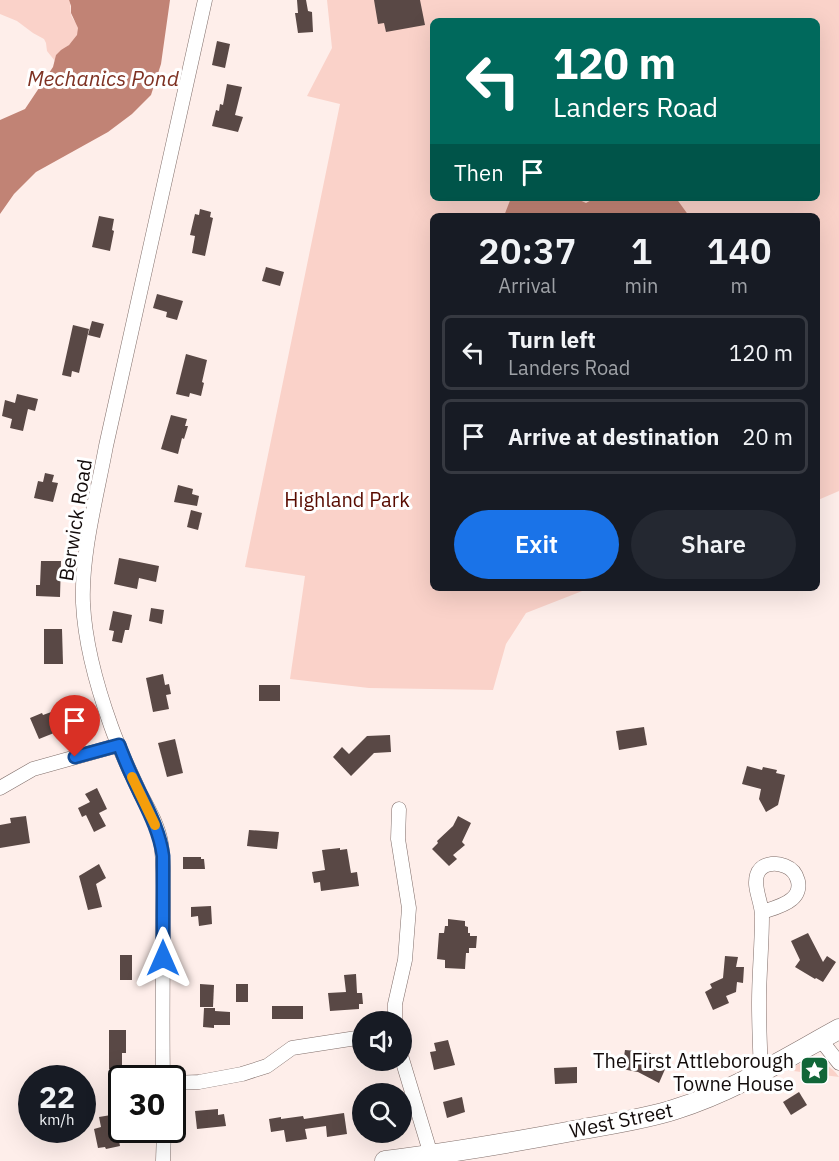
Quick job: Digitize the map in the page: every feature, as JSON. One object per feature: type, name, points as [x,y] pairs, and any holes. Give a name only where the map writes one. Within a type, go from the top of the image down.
[{"type":"main road","name":"West Street","points":[[385,1161],[552,1135],[675,1110],[715,1095],[839,1029]]},
{"type":"street","name":"Berwick Road","points":[[163,1065],[162,848],[152,817],[111,728],[89,652],[83,603],[85,566],[106,446],[205,0]]},
{"type":"street","points":[[0,788],[33,769],[119,745]]},
{"type":"street","points":[[395,1011],[405,960],[408,908],[398,839],[399,809]]},
{"type":"street","points":[[761,1072],[759,1002],[762,912]]},
{"type":"street","points":[[186,1082],[242,1074],[267,1066],[292,1048],[352,1039]]},
{"type":"street","points":[[820,1039],[839,1063]]},
{"type":"street","points":[[406,1071],[430,1155]]},
{"type":"street","points":[[163,1161],[164,1143]]},
{"type":"green space","points":[[0,0],[69,0],[72,16],[78,27],[76,37],[55,61],[47,51],[44,39],[17,21],[0,14]]},
{"type":"green space","name":"Highland Park","points":[[327,0],[839,0],[839,491],[820,499],[820,213],[430,213],[430,591],[582,591],[526,613],[506,644],[493,690],[369,688],[290,679],[305,576],[245,567],[340,104],[307,96],[332,48]]},
{"type":"green space","points":[[804,1062],[824,1064],[839,1077],[786,1070]]},
{"type":"water","name":"Mechanics Pond","points":[[69,0],[170,0],[161,64],[151,95],[132,114],[108,132],[36,172],[14,194],[0,214],[0,120],[25,109],[53,67],[56,55],[77,35],[78,28],[71,13]]},
{"type":"water","points":[[510,201],[582,201],[586,203],[590,201],[678,201],[687,213],[505,213]]},
{"type":"building","points":[[297,0],[306,0],[308,11],[312,12],[313,32],[298,33],[295,13],[298,13]]},
{"type":"building","points":[[374,0],[420,0],[425,25],[386,32],[384,23],[378,24]]},
{"type":"building","points":[[217,41],[230,44],[225,68],[212,65]]},
{"type":"building","points":[[227,84],[242,87],[235,115],[243,117],[238,132],[212,126],[216,110],[219,111],[220,104],[223,105]]},
{"type":"building","points":[[200,209],[211,212],[210,217],[213,218],[205,256],[192,253],[195,236],[190,235],[195,214],[199,215]]},
{"type":"building","points":[[99,216],[114,219],[110,251],[92,247]]},
{"type":"building","points":[[266,267],[284,272],[280,286],[262,281]]},
{"type":"building","points":[[157,294],[183,301],[177,320],[166,317],[167,312],[153,308]]},
{"type":"building","points":[[92,321],[104,324],[100,338],[88,335]]},
{"type":"building","points":[[73,325],[89,329],[79,373],[72,371],[71,377],[62,375]]},
{"type":"building","points":[[186,354],[207,360],[201,396],[190,393],[189,397],[176,394]]},
{"type":"building","points":[[17,394],[38,399],[35,411],[28,409],[23,431],[10,428],[12,419],[2,416],[5,400],[15,403]]},
{"type":"building","points":[[171,415],[187,419],[185,426],[188,426],[178,454],[161,449]]},
{"type":"building","points":[[45,473],[54,475],[52,482],[58,483],[53,502],[34,498],[38,481],[43,482]]},
{"type":"building","points":[[178,485],[193,489],[192,494],[199,496],[197,506],[174,502]]},
{"type":"building","points":[[191,510],[202,513],[198,530],[187,527]]},
{"type":"building","points":[[119,558],[159,566],[156,582],[139,578],[137,589],[114,584]]},
{"type":"building","points":[[41,561],[61,561],[60,597],[36,596],[36,585],[40,585]]},
{"type":"building","points":[[151,608],[164,610],[162,624],[149,621]]},
{"type":"building","points":[[113,611],[132,615],[129,630],[125,630],[122,643],[112,641],[114,631],[109,630]]},
{"type":"building","points":[[44,629],[62,629],[63,664],[44,664]]},
{"type":"building","points":[[163,674],[165,685],[169,684],[171,694],[166,695],[169,709],[153,712],[146,678]]},
{"type":"building","points":[[259,685],[280,685],[280,701],[259,701]]},
{"type":"building","points":[[54,711],[57,716],[69,711],[74,725],[39,739],[30,718]]},
{"type":"building","points":[[644,727],[647,745],[619,750],[616,731]]},
{"type":"building","points":[[390,735],[391,752],[374,753],[351,776],[333,757],[342,747],[349,754],[367,736]]},
{"type":"building","points":[[175,739],[183,773],[167,777],[158,743]]},
{"type":"building","points":[[747,766],[762,770],[763,767],[777,770],[776,773],[785,775],[778,805],[766,812],[759,799],[761,789],[742,784]]},
{"type":"building","points":[[97,788],[107,809],[99,813],[106,826],[94,832],[86,815],[82,817],[78,808],[90,802],[85,794]]},
{"type":"building","points":[[26,816],[30,843],[0,848],[0,825],[11,823],[10,818]]},
{"type":"building","points":[[458,816],[471,823],[462,842],[465,845],[453,855],[457,859],[449,866],[432,849],[453,826]]},
{"type":"building","points":[[249,830],[279,832],[277,849],[247,846]]},
{"type":"building","points":[[340,848],[340,850],[347,849],[351,873],[357,872],[359,886],[321,891],[320,882],[314,883],[312,872],[325,870],[322,850]]},
{"type":"building","points":[[183,857],[201,857],[204,859],[205,869],[183,869]]},
{"type":"building","points":[[99,864],[106,878],[96,884],[102,907],[88,910],[79,876]]},
{"type":"building","points":[[211,906],[212,924],[199,926],[198,916],[191,917],[191,907]]},
{"type":"building","points":[[448,919],[465,921],[470,936],[477,936],[476,948],[469,948],[469,953],[466,953],[465,969],[445,968],[445,960],[437,959],[439,933],[444,933],[445,926],[448,926]]},
{"type":"building","points":[[808,933],[823,962],[827,956],[836,962],[823,982],[795,967],[800,960],[791,941]]},
{"type":"building","points":[[120,955],[132,955],[132,980],[120,980]]},
{"type":"building","points":[[725,956],[738,957],[736,967],[744,967],[743,983],[737,982],[736,992],[726,996],[729,1003],[713,1010],[705,992],[712,988],[710,984],[723,978]]},
{"type":"building","points":[[356,974],[357,993],[362,993],[363,1004],[359,1004],[359,1009],[330,1011],[328,993],[346,992],[344,975]]},
{"type":"building","points":[[200,984],[214,985],[213,1007],[200,1007]]},
{"type":"building","points":[[236,984],[248,984],[248,1002],[236,1002]]},
{"type":"building","points":[[272,1006],[303,1006],[303,1019],[272,1019]]},
{"type":"building","points":[[204,1008],[230,1012],[230,1025],[214,1025],[214,1028],[203,1027]]},
{"type":"building","points":[[109,1030],[126,1030],[126,1053],[122,1053],[122,1065],[109,1065]]},
{"type":"building","points":[[448,1040],[455,1065],[434,1070],[430,1052],[436,1051],[434,1043]]},
{"type":"building","points":[[625,1050],[648,1052],[666,1063],[659,1083],[638,1072],[622,1069]]},
{"type":"building","points":[[577,1067],[577,1083],[555,1084],[554,1068]]},
{"type":"building","points":[[799,1092],[807,1105],[791,1115],[783,1102]]},
{"type":"building","points":[[462,1097],[465,1112],[447,1118],[443,1102]]},
{"type":"building","points":[[218,1109],[218,1115],[224,1114],[226,1126],[197,1129],[195,1111]]},
{"type":"building","points":[[344,1113],[347,1134],[327,1137],[326,1126],[305,1129],[307,1139],[286,1142],[284,1130],[271,1132],[269,1119],[303,1116],[304,1119]]},
{"type":"building","points":[[108,1116],[108,1143],[119,1143],[120,1146],[98,1148],[96,1128],[101,1127],[99,1117]]},
{"type":"slow traffic","points":[[132,777],[155,825]]},
{"type":"place","name":"The First Attleborough Towne House","points":[[815,1071]]},
{"type":"route","points":[[75,757],[119,745],[152,817],[163,856],[163,958]]}]
